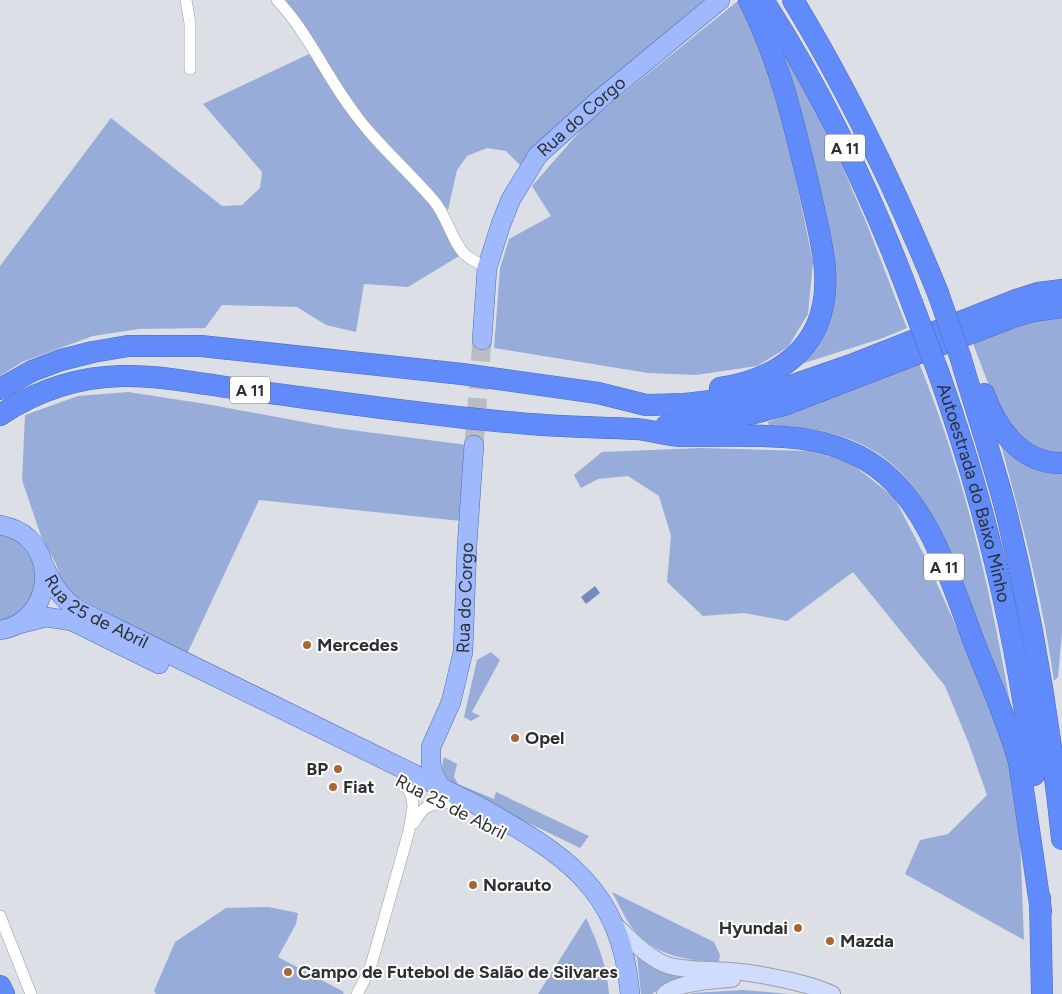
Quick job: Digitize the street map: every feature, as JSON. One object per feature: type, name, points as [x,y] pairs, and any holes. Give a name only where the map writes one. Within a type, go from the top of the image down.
[{"type":"highway","points":[[598,393],[709,389],[735,386],[774,372],[794,358],[807,343],[817,325],[824,305],[826,284],[821,243],[785,90],[769,43],[749,0]]},
{"type":"highway","name":"Autoestrada do Baixo Minho","points":[[763,0],[803,67],[847,151],[877,215],[940,374],[973,476],[992,545],[1010,626],[1024,706],[1034,782],[1041,911],[1042,994]]},
{"type":"highway","name":"Autoestrada do Baixo Minho","points":[[793,0],[836,74],[872,143],[904,211],[938,293],[961,359],[1006,513],[1026,599],[1045,699],[1062,839]]},
{"type":"highway","points":[[0,389],[32,371],[61,360],[128,346],[162,345],[201,346],[268,352],[462,374],[598,393],[646,405],[693,403],[753,396],[779,390],[851,365],[1016,300],[1038,293],[1062,290]]},
{"type":"highway","name":"A 11","points":[[646,430],[680,423],[755,413],[784,405],[1013,317],[1062,307]]},
{"type":"highway","name":"A 11","points":[[961,359],[976,373],[991,413],[1015,445],[1033,457],[1062,462]]},
{"type":"highway","name":"A 11","points":[[0,415],[16,404],[68,384],[95,378],[147,376],[322,400],[521,424],[646,430],[679,436],[803,438],[830,444],[856,454],[896,483],[911,502],[936,547],[1013,739],[1024,784],[1041,911]]},
{"type":"highway","points":[[0,986],[4,994]]},
{"type":"main road","name":"Rua do Corgo","points":[[482,340],[487,268],[511,199],[538,155],[599,100],[720,0]]},
{"type":"main road","name":"Rua do Corgo","points":[[443,795],[431,764],[431,747],[451,702],[464,652],[467,546],[474,445]]},
{"type":"main road","name":"Rua 25 de Abril","points":[[0,525],[13,528],[27,537],[38,550],[56,590],[70,604],[395,765],[522,843],[558,869],[591,904],[604,928],[612,950],[618,994]]},
{"type":"main road","points":[[18,624],[32,613],[41,599],[45,582],[44,566]]},
{"type":"main road","name":"Rua 25 de Abril","points":[[0,630],[46,617],[72,622],[405,783],[443,795],[529,834],[566,861],[586,880],[601,899],[614,925],[628,975],[630,994]]},
{"type":"main road","name":"Rua do Corgo","points":[[395,765],[408,764],[431,747]]},
{"type":"main road","name":"Rua 25 de Abril","points":[[614,925],[647,954],[669,966],[732,971],[765,976],[822,989],[832,994]]},
{"type":"main road","name":"Rua 25 de Abril","points":[[665,994],[668,991],[693,983],[765,976]]},
{"type":"street","points":[[186,0],[190,23],[190,69]]},
{"type":"street","points":[[277,0],[299,27],[350,108],[377,141],[434,201],[444,215],[458,246],[466,256],[487,268]]},
{"type":"street","points":[[357,994],[370,969],[409,831],[413,807],[412,797],[405,783]]},
{"type":"street","points":[[409,831],[422,809],[434,804],[443,795]]},
{"type":"street","points":[[0,916],[31,994]]},
{"type":"shaded area","points":[[285,0],[705,0],[603,85],[523,168],[506,151],[487,148],[467,156],[457,170],[448,210],[416,173],[373,130],[338,80],[307,29]]},
{"type":"shaded area","points":[[739,0],[767,63],[787,136],[813,262],[808,314],[788,347],[757,366],[696,375],[648,373],[494,348],[500,268],[509,239],[551,216],[532,186],[588,122]]},
{"type":"shaded area","points":[[309,54],[350,115],[440,215],[459,256],[408,287],[364,284],[356,332],[326,325],[297,307],[222,305],[205,328],[139,329],[93,336],[22,362],[0,376],[0,266],[111,118],[222,206],[242,205],[260,188],[262,172],[203,104]]},
{"type":"shaded area","points":[[790,59],[838,156],[907,328],[883,338],[798,365],[825,328],[797,101],[787,62]]},
{"type":"shaded area","points":[[1062,316],[1062,456],[1039,451],[1014,433],[994,399],[972,341],[1029,320]]},
{"type":"shaded area","points":[[919,363],[963,490],[985,576],[1011,708],[940,529],[925,503],[909,481],[891,463],[872,450],[850,439],[799,427],[769,425],[768,422]]},
{"type":"shaded area","points":[[128,392],[336,428],[467,445],[461,521],[259,500],[187,654],[75,596],[62,582],[56,564],[41,536],[22,480],[25,415],[78,396]]},
{"type":"shaded area","points":[[1001,445],[1015,457],[1062,471],[1062,633],[1058,677],[1054,681],[1038,592]]},
{"type":"shaded area","points":[[702,448],[808,451],[848,461],[894,497],[924,555],[979,677],[1008,752],[1020,837],[1024,940],[905,874],[920,840],[948,834],[987,795],[969,744],[945,686],[853,572],[787,621],[744,613],[703,616],[667,582],[671,536],[659,496],[628,476],[598,479],[581,488],[574,475],[602,452]]},
{"type":"shaded area","points":[[0,533],[16,541],[27,551],[34,564],[36,578],[34,592],[27,604],[16,614],[0,621]]},
{"type":"shaded area","points":[[595,586],[600,593],[586,604],[581,597]]},
{"type":"shaded area","points":[[491,652],[500,660],[472,712],[480,716],[471,721],[464,717],[477,660]]},
{"type":"shaded area","points":[[444,757],[457,764],[454,777],[458,784],[494,799],[496,792],[589,836],[580,848],[465,792],[449,781],[446,776],[443,770]]},
{"type":"shaded area","points":[[612,892],[714,942],[720,955],[719,962],[684,958],[652,946],[631,926]]},
{"type":"shaded area","points":[[268,907],[298,913],[296,924],[278,957],[344,992],[343,994],[156,994],[154,991],[175,942],[226,908]]},
{"type":"shaded area","points":[[586,918],[601,955],[609,994],[538,994]]},
{"type":"shaded area","points":[[637,956],[665,972],[684,978],[663,986],[652,994],[641,994]]},
{"type":"shaded area","points":[[743,990],[790,994],[690,994],[693,993]]},
{"type":"tunnel","points":[[474,445],[482,340]]},
{"type":"place","name":"Mercedes","points":[[307,645]]},
{"type":"place","name":"Opel","points":[[515,738]]},
{"type":"place","name":"BP","points":[[338,769]]},
{"type":"place","name":"Fiat","points":[[333,787]]},
{"type":"place","name":"Norauto","points":[[473,885]]},
{"type":"place","name":"Hyundai","points":[[798,928]]},
{"type":"place","name":"Mazda","points":[[830,941]]},
{"type":"place","name":"Campo de Futebol de Salão de Silvares","points":[[288,972]]}]
